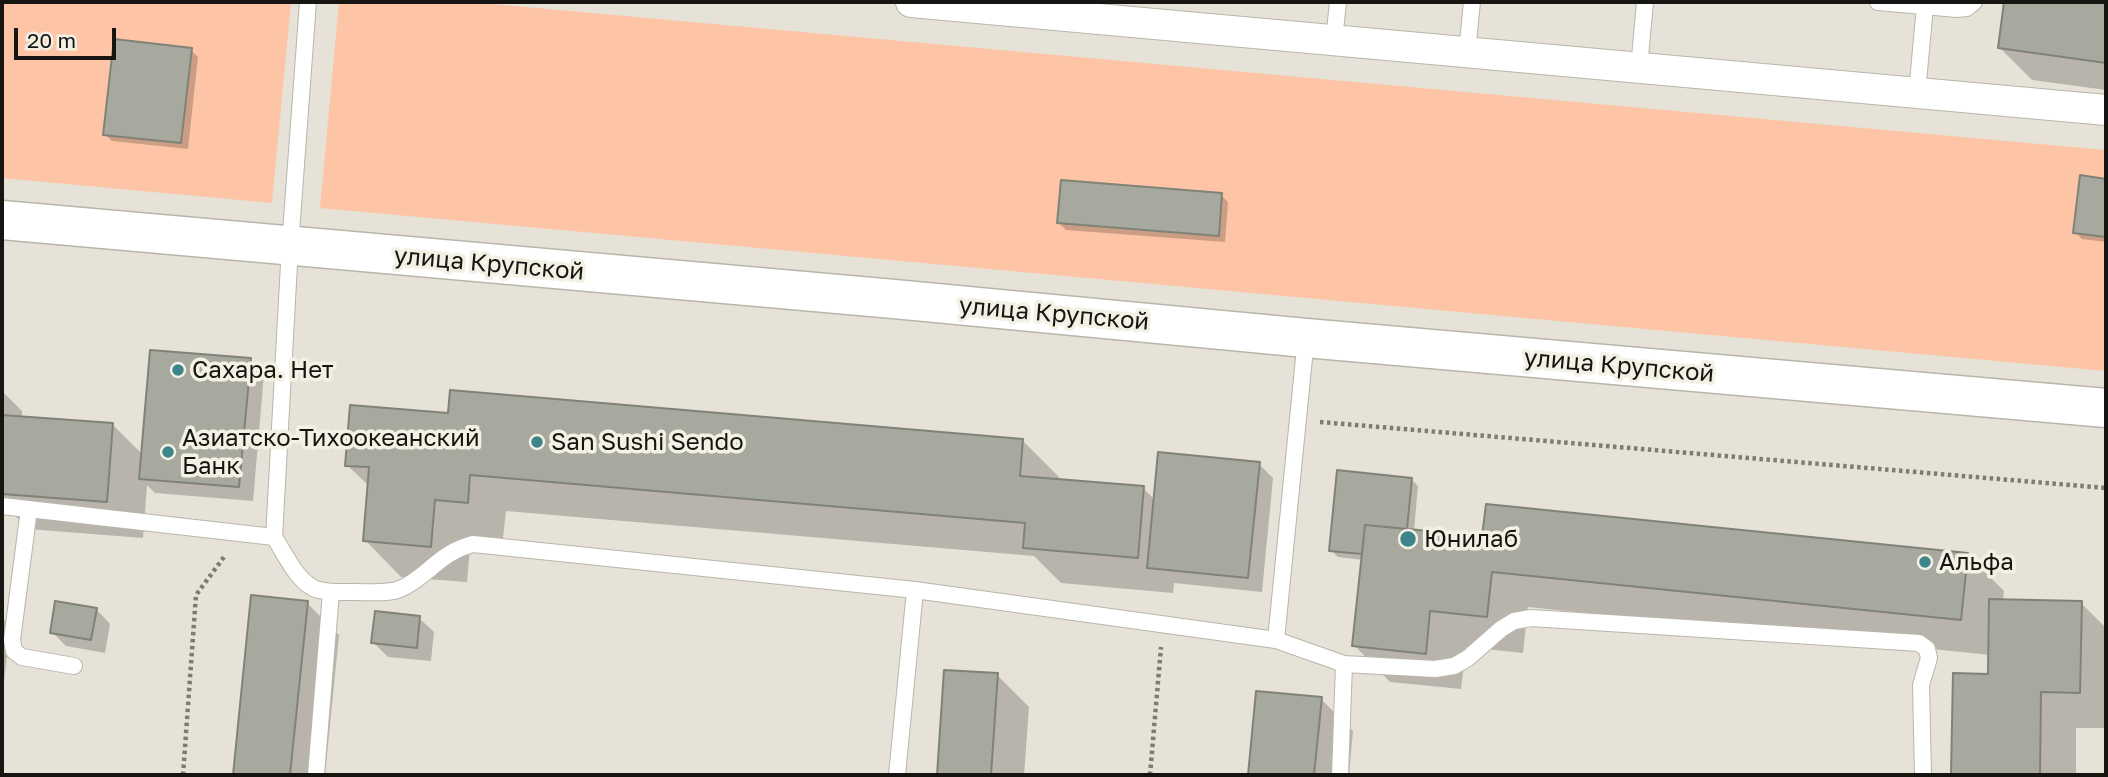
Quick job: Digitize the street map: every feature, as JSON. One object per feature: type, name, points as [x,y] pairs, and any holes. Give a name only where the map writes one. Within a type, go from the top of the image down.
[{"type":"main road","name":"улица Крупской","points":[[2,220],[2106,408]]},
{"type":"street","points":[[911,2],[2106,110]]},
{"type":"lane","points":[[308,2],[290,246],[274,537],[304,581],[316,589],[331,592],[381,592],[399,589],[444,555],[473,544],[915,590],[1276,640],[1344,664],[1435,669],[1454,666],[1468,658],[1501,629],[1514,621],[1531,618],[1919,643],[1927,649],[1929,658],[1921,685],[1923,775]]},
{"type":"lane","points":[[1334,40],[1338,2]]},
{"type":"lane","points":[[1467,52],[1472,2]]},
{"type":"lane","points":[[1639,68],[1645,2]]},
{"type":"lane","points":[[1878,2],[1967,8],[1974,2]]},
{"type":"lane","points":[[1917,93],[1925,6]]},
{"type":"lane","points":[[1276,640],[1306,338]]},
{"type":"lane","points":[[2,506],[274,537]]},
{"type":"lane","points":[[29,509],[12,640],[14,651],[22,657],[74,666]]},
{"type":"lane","points":[[897,775],[915,590]]},
{"type":"lane","points":[[316,775],[331,592]]},
{"type":"lane","points":[[1340,775],[1344,664]]},
{"type":"path","points":[[1298,420],[2106,488]]},
{"type":"path","points":[[183,775],[196,595],[241,534]]},
{"type":"path","points":[[1150,775],[1163,625]]},
{"type":"shaded area","points":[[2,2],[291,2],[272,203],[2,178]]},
{"type":"shaded area","points":[[339,2],[471,2],[2106,150],[2106,371],[320,208]]},
{"type":"building","points":[[2004,2],[2106,2],[2106,63],[1998,48]]},
{"type":"building","points":[[114,39],[192,48],[181,143],[103,135]]},
{"type":"building","points":[[2080,175],[2106,179],[2106,237],[2073,233]]},
{"type":"building","points":[[1061,180],[1222,193],[1219,236],[1057,223]]},
{"type":"building","points":[[150,350],[251,358],[239,487],[139,479]]},
{"type":"building","points":[[450,390],[1023,439],[1020,476],[1144,486],[1138,558],[1023,548],[1025,523],[470,475],[468,503],[435,500],[431,547],[363,541],[369,467],[345,466],[350,405],[448,413]]},
{"type":"building","points":[[2,415],[113,423],[107,502],[2,494]]},
{"type":"building","points":[[1158,452],[1260,462],[1248,578],[1147,568]]},
{"type":"building","points":[[1337,470],[1412,478],[1407,529],[1365,525],[1362,554],[1329,551]]},
{"type":"building","points":[[1486,504],[1968,553],[1961,620],[1492,572],[1487,617],[1430,611],[1426,654],[1352,646],[1365,525],[1482,536]]},
{"type":"building","points":[[251,595],[308,601],[290,775],[233,775]]},
{"type":"building","points":[[1989,599],[2082,601],[2080,693],[2041,692],[2040,775],[1951,775],[1953,673],[1988,674]]},
{"type":"building","points":[[55,601],[97,608],[91,640],[50,633]]},
{"type":"building","points":[[375,611],[420,616],[417,648],[371,643]]},
{"type":"building","points":[[944,670],[998,673],[991,775],[937,775]]},
{"type":"building","points":[[1256,691],[1322,697],[1314,775],[1248,775]]},
{"type":"place","name":"Сахара. Нет","points":[[178,370]]},
{"type":"place","name":"San Sushi Sendo","points":[[537,442]]},
{"type":"place","name":"Азиатско-Тихоокеанский Банк","points":[[168,452]]},
{"type":"place","name":"Юнилаб","points":[[1408,539]]},
{"type":"place","name":"Альфа","points":[[1925,562]]}]
